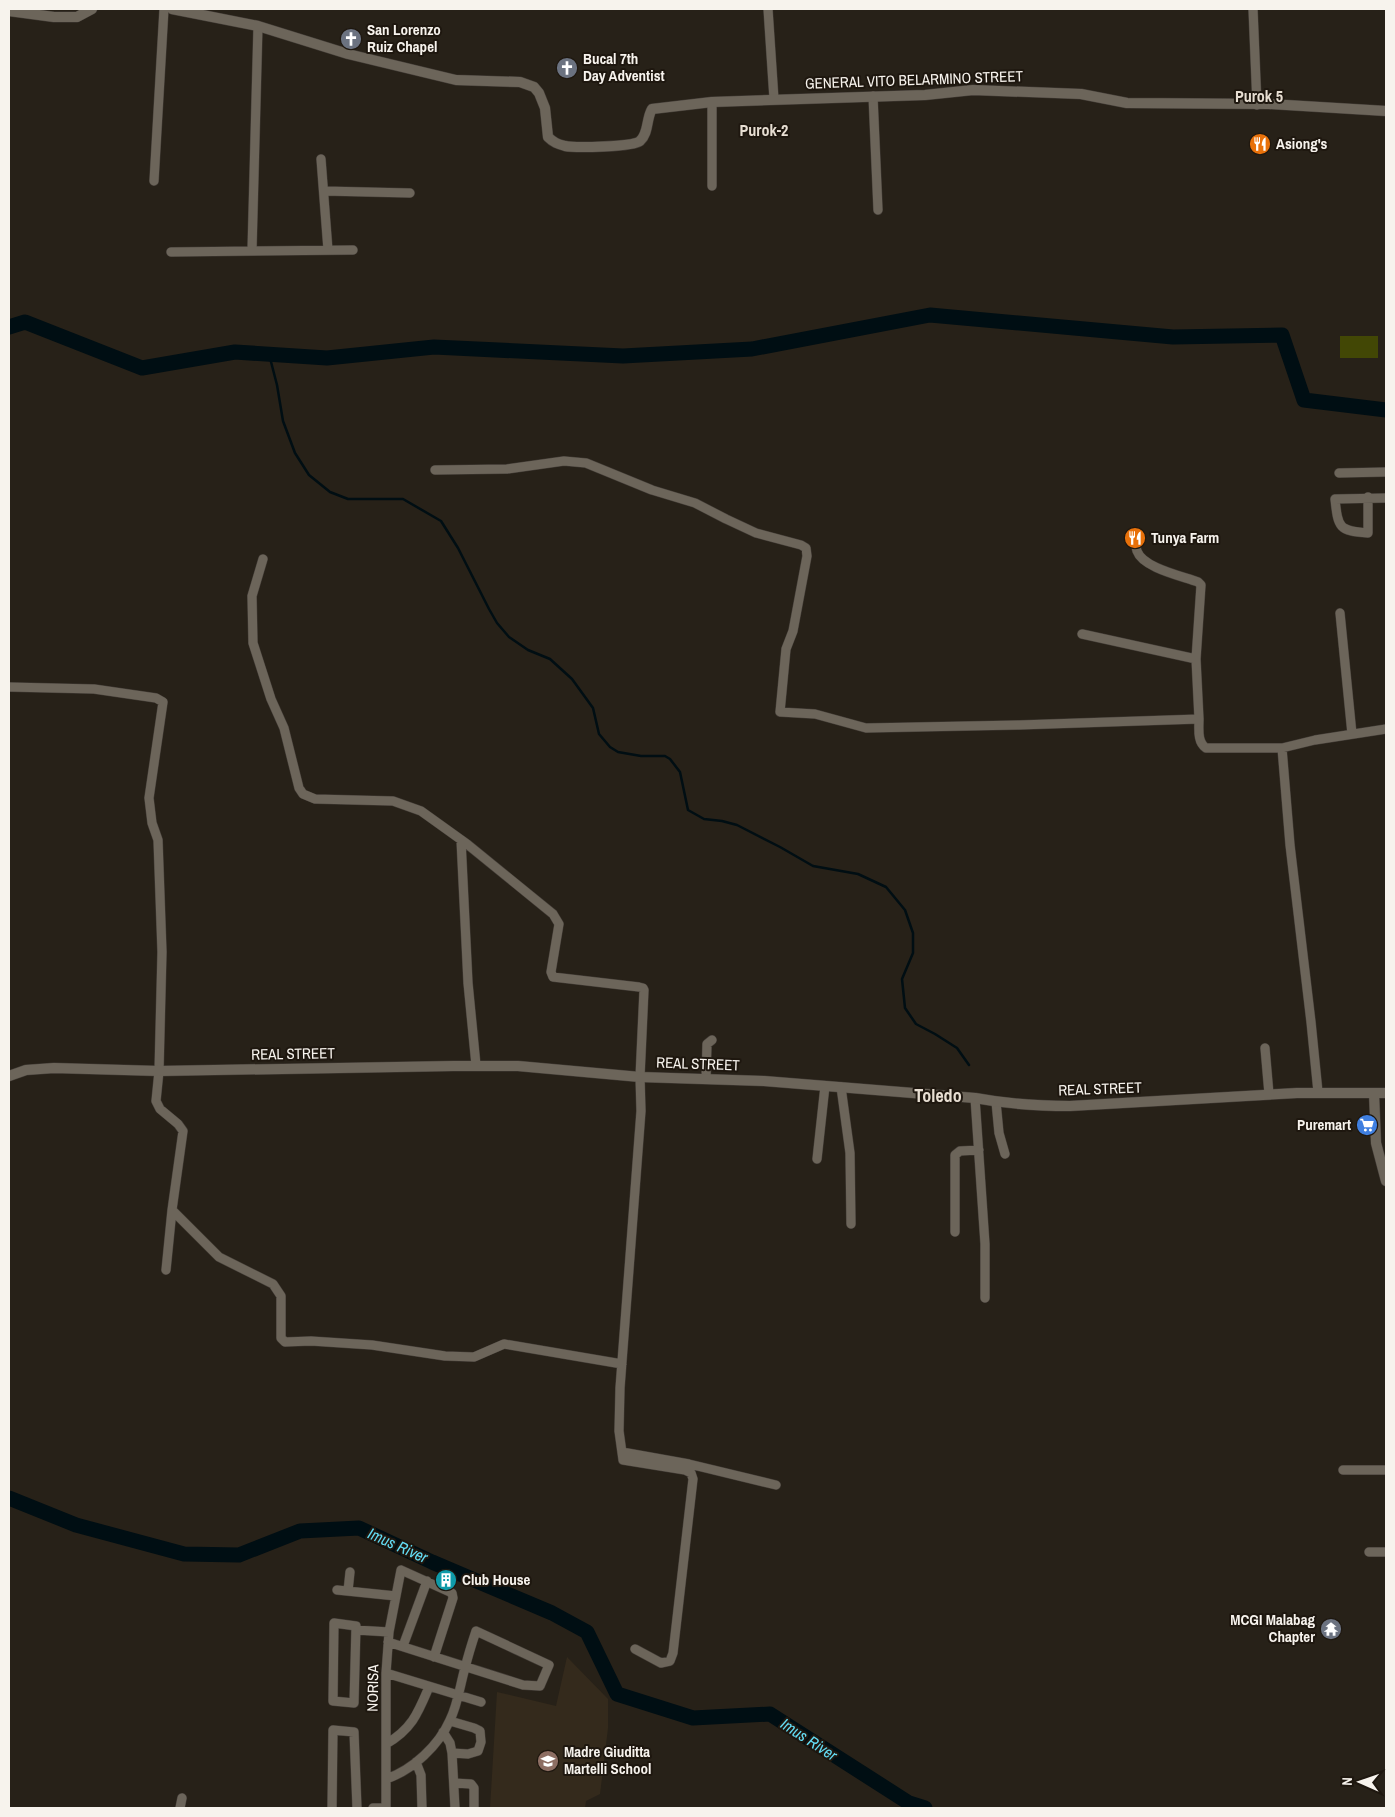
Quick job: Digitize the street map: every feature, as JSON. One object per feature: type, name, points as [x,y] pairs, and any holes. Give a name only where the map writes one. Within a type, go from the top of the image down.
[{"type":"street","points":[[9,11],[54,17],[77,16],[92,9]]},
{"type":"street","points":[[154,181],[164,9]]},
{"type":"street","points":[[172,9],[258,26],[252,250]]},
{"type":"street","points":[[768,9],[774,99]]},
{"type":"street","points":[[1254,9],[1257,105]]},
{"type":"street","name":"GENERAL VITO BELARMINO STREET","points":[[258,26],[348,54],[456,80],[520,82],[534,87],[539,93],[545,108],[548,138],[554,143],[568,146],[628,145],[639,142],[647,131],[648,117],[652,109],[712,102],[925,95],[979,90],[1081,94],[1127,103],[1257,105],[1386,111]]},
{"type":"street","points":[[873,96],[878,210]]},
{"type":"street","points":[[712,102],[712,186]]},
{"type":"street","points":[[321,159],[328,250]]},
{"type":"street","points":[[324,191],[410,193]]},
{"type":"street","points":[[171,252],[353,250]]},
{"type":"street","points":[[435,470],[507,469],[564,461],[586,463],[652,490],[695,503],[756,533],[806,548],[807,556],[793,631],[786,649],[780,712],[815,714],[866,728],[1199,719]]},
{"type":"street","points":[[1339,473],[1386,472]]},
{"type":"street","points":[[1368,498],[1368,533],[1344,529],[1337,520],[1335,499],[1368,498],[1386,498]]},
{"type":"street","points":[[1135,539],[1137,552],[1143,560],[1152,566],[1198,582],[1201,585],[1196,659],[1200,739],[1203,746],[1206,748],[1282,748],[1386,729]]},
{"type":"street","points":[[263,559],[252,596],[253,643],[271,699],[284,728],[299,788],[303,794],[315,799],[393,801],[421,811],[461,840],[558,920],[559,924],[551,972],[553,977],[643,988],[640,1120],[622,1364],[619,1431],[623,1460],[685,1470],[691,1473],[693,1479],[674,1653],[670,1661],[661,1663],[635,1649]]},
{"type":"street","points":[[1340,613],[1352,734]]},
{"type":"street","points":[[1082,634],[1196,659]]},
{"type":"street","points":[[9,687],[94,689],[156,698],[163,702],[149,798],[152,823],[158,840],[162,952],[159,1071],[156,1101],[160,1109],[178,1124],[182,1131],[166,1270]]},
{"type":"street","points":[[1282,748],[1290,845],[1318,1092]]},
{"type":"street","points":[[461,840],[468,983],[476,1065]]},
{"type":"street","points":[[706,1079],[708,1044],[712,1040]]},
{"type":"street","points":[[1265,1048],[1269,1094]]},
{"type":"street","name":"REAL STREET","points":[[9,1076],[26,1070],[54,1068],[159,1071],[476,1065],[527,1067],[640,1077],[764,1081],[975,1098],[1037,1106],[1070,1106],[1318,1092],[1386,1093]]},
{"type":"street","points":[[818,1158],[825,1086]]},
{"type":"street","points":[[841,1087],[850,1160],[852,1224]]},
{"type":"street","points":[[1374,1093],[1376,1142],[1386,1181]]},
{"type":"street","points":[[975,1098],[985,1244],[985,1298]]},
{"type":"street","points":[[996,1102],[999,1133],[1004,1154]]},
{"type":"street","points":[[956,1232],[955,1155],[960,1151],[979,1150]]},
{"type":"street","points":[[172,1210],[219,1257],[273,1284],[281,1296],[282,1338],[286,1342],[311,1341],[372,1346],[445,1356],[474,1357],[504,1344],[622,1364]]},
{"type":"street","points":[[622,1452],[689,1464],[776,1485]]},
{"type":"street","points":[[1342,1470],[1386,1470]]},
{"type":"street","points":[[1369,1552],[1386,1552]]},
{"type":"street","name":"NORISA","points":[[386,1808],[386,1673],[388,1637],[401,1570],[427,1581]]},
{"type":"street","points":[[348,1591],[350,1572]]},
{"type":"street","points":[[403,1646],[427,1581],[452,1594],[453,1598],[434,1657]]},
{"type":"street","points":[[337,1590],[396,1596]]},
{"type":"street","points":[[334,1624],[356,1626],[356,1630],[354,1703],[333,1701],[334,1624]]},
{"type":"street","points":[[356,1630],[388,1637],[403,1646],[434,1657],[465,1667],[523,1685],[540,1686],[549,1665],[476,1631],[465,1667],[459,1696],[450,1721],[431,1747],[416,1762],[386,1779]]},
{"type":"street","points":[[386,1673],[480,1702]]},
{"type":"street","points":[[386,1744],[401,1735],[410,1724],[420,1708],[429,1687]]},
{"type":"street","points":[[450,1721],[480,1731],[481,1742],[478,1751],[468,1754],[452,1753]]},
{"type":"street","points":[[332,1808],[333,1730],[354,1732],[357,1808]]},
{"type":"street","points":[[443,1732],[450,1743],[452,1753],[455,1808]]},
{"type":"street","points":[[416,1762],[421,1775],[422,1808]]},
{"type":"street","points":[[454,1783],[471,1784],[474,1788],[474,1808]]},
{"type":"street","points":[[180,1808],[182,1798]]},
{"type":"street","points":[[373,1808],[386,1808]]},
{"type":"shaded area","name":"Madre Giuditta Martelli School","points":[[567,1657],[608,1699],[608,1728],[600,1794],[586,1801],[585,1808],[490,1808],[497,1692],[556,1706]]},
{"type":"green space","points":[[1340,336],[1378,336],[1378,358],[1340,358]]},
{"type":"waterway","points":[[9,327],[25,322],[142,368],[235,352],[327,358],[434,347],[623,356],[752,349],[930,315],[1173,337],[1282,335],[1304,400],[1386,410]]},
{"type":"waterway","points":[[269,354],[283,421],[295,453],[309,475],[330,492],[348,499],[403,499],[441,521],[458,548],[497,623],[509,637],[528,650],[550,659],[572,679],[593,708],[599,734],[610,747],[618,752],[641,756],[665,756],[670,759],[680,772],[688,810],[704,819],[737,825],[813,866],[858,874],[886,887],[905,910],[913,933],[913,953],[902,979],[905,1008],[916,1024],[957,1048],[969,1065]]},
{"type":"waterway","name":"Imus River","points":[[9,1498],[76,1525],[184,1554],[239,1555],[300,1531],[359,1528],[432,1562],[552,1613],[587,1632],[617,1694],[693,1718],[770,1714],[909,1803],[925,1808]]},
{"type":"place","name":"San Lorenzo Ruiz Chapel","points":[[351,39]]},
{"type":"place","name":"Bucal 7th Day Adventist","points":[[567,68]]},
{"type":"place","name":"Asiong's","points":[[1260,144]]},
{"type":"place","name":"Tunya Farm","points":[[1135,538]]},
{"type":"place","name":"Puremart","points":[[1367,1125]]},
{"type":"place","name":"Club House","points":[[446,1580]]},
{"type":"place","name":"MCGI Malabag Chapter","points":[[1331,1629]]},
{"type":"place","name":"Madre Giuditta Martelli School","points":[[548,1761]]},
{"type":"district","name":"Purok 5","points":[[1259,96]]},
{"type":"district","name":"Purok-2","points":[[764,130]]},
{"type":"district","name":"Toledo","points":[[938,1096]]}]
